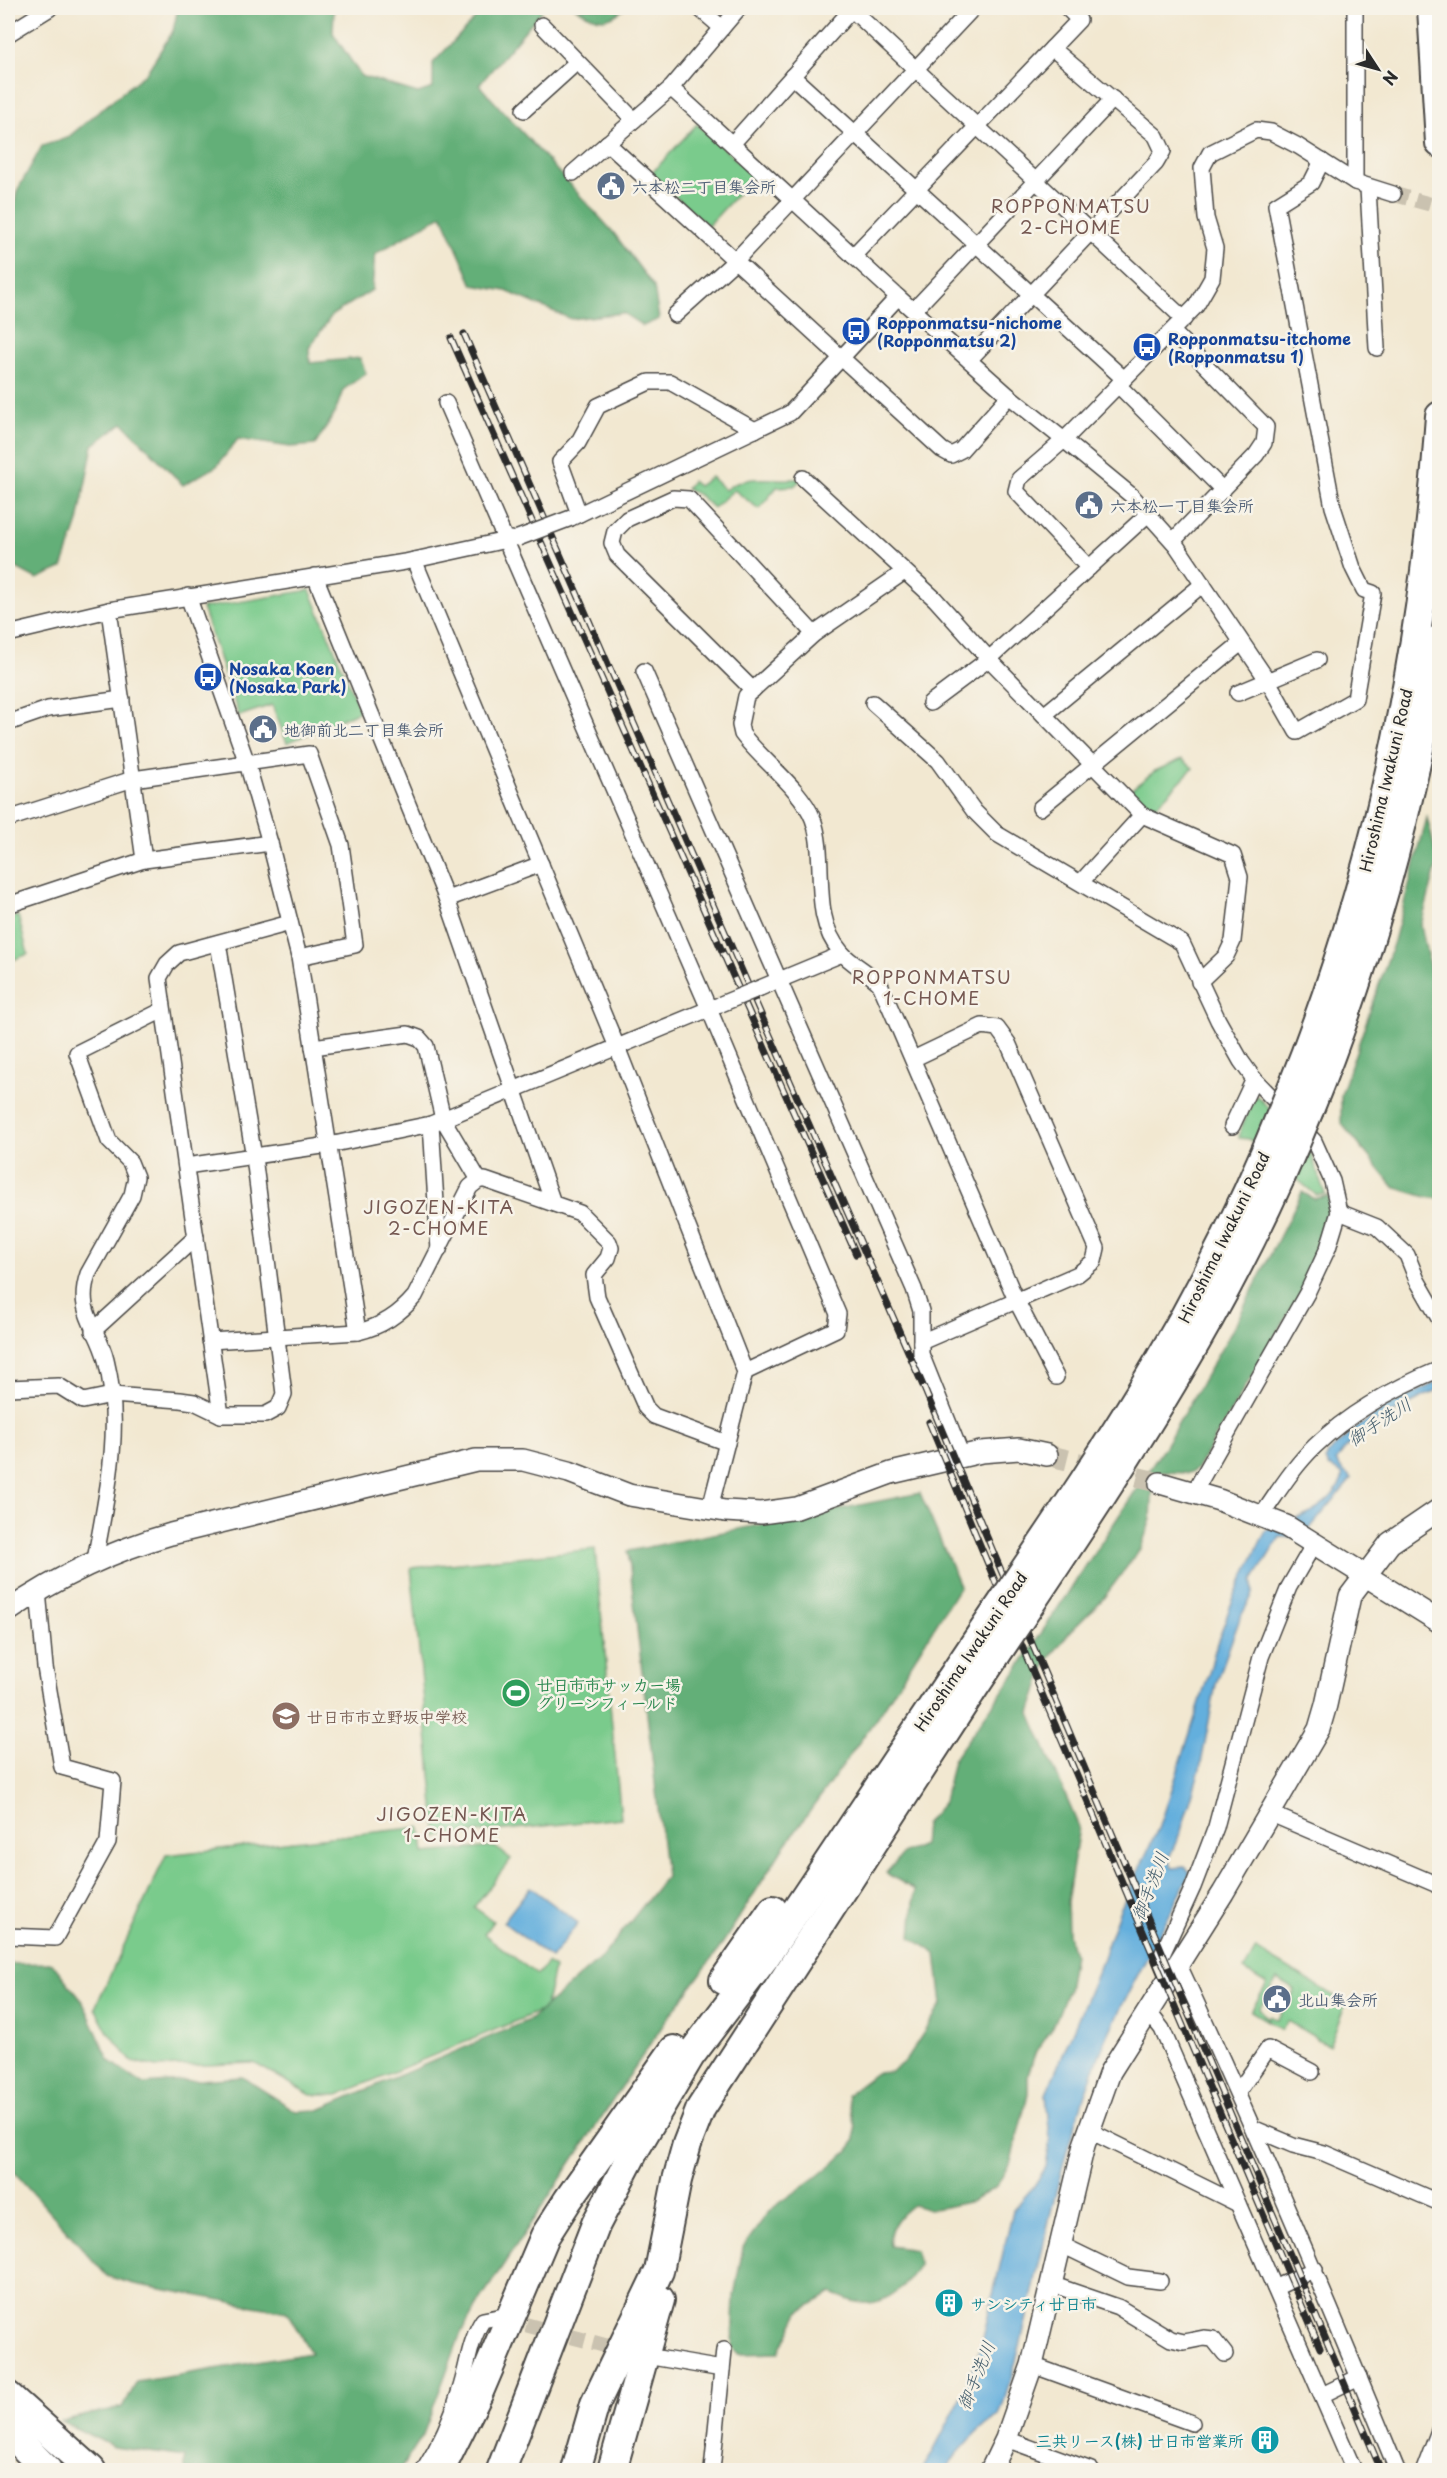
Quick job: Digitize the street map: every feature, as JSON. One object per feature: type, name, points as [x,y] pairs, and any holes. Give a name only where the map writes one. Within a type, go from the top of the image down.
[{"type":"highway","points":[[1432,8],[1440,143]]},
{"type":"highway","name":"Hiroshima Iwakuni Road","points":[[1300,1102],[1384,797],[1398,731],[1423,587],[1440,416]]},
{"type":"highway","name":"Hiroshima Iwakuni Road","points":[[664,2250],[682,2162],[701,2109],[787,1978],[961,1685],[1159,1361],[1300,1102],[1351,1000],[1372,935],[1414,770],[1440,639]]},
{"type":"highway","name":"Hiroshima Iwakuni Road","points":[[690,2056],[765,1957],[889,1771],[961,1685]]},
{"type":"highway","points":[[440,2470],[474,2403],[545,2236],[568,2200],[799,1874],[861,1806],[889,1771]]},
{"type":"highway","points":[[642,2096],[690,2056]]},
{"type":"highway","points":[[501,2470],[596,2224],[635,2149],[690,2056]]},
{"type":"highway","points":[[576,2470],[595,2404],[651,2291],[664,2250]]},
{"type":"highway","points":[[612,2470],[661,2294],[664,2250]]},
{"type":"highway","points":[[8,2398],[76,2470]]},
{"type":"highway","points":[[8,2398],[91,2470]]},
{"type":"highway","points":[[8,2431],[47,2470]]},
{"type":"street","points":[[8,34],[50,8]]},
{"type":"street","points":[[699,8],[722,28]]},
{"type":"street","points":[[573,173],[671,88],[740,8]]},
{"type":"street","points":[[732,144],[852,8],[1184,319]]},
{"type":"street","points":[[675,315],[735,261],[973,8]]},
{"type":"street","points":[[853,256],[1079,20],[1067,8]]},
{"type":"street","points":[[1355,8],[1362,185],[1377,348]]},
{"type":"street","points":[[542,26],[634,120]]},
{"type":"street","points":[[969,360],[1156,164],[1163,151],[1156,136],[1053,48]]},
{"type":"street","points":[[524,110],[578,62]]},
{"type":"street","points":[[792,76],[1031,295],[1121,382],[1223,490]]},
{"type":"street","points":[[671,88],[1009,396],[1131,496],[1173,542],[1268,681],[1297,732],[1338,711],[1355,699],[1373,592],[1364,590],[1353,568],[1333,507],[1276,205],[1311,183],[1322,161]]},
{"type":"street","points":[[914,310],[1113,99]]},
{"type":"street","points":[[1089,568],[1016,491],[1019,479],[1064,440],[1196,306],[1212,278],[1215,248],[1206,218],[1202,168],[1210,153],[1256,130],[1271,132],[1362,185],[1393,194]]},
{"type":"street","points":[[608,143],[931,441],[951,455],[961,450],[1009,396]]},
{"type":"street","points":[[8,634],[110,610],[414,560],[511,539],[575,516],[790,413],[898,297]]},
{"type":"street","points":[[1172,331],[1266,427],[1264,443],[1173,542]]},
{"type":"street","points":[[575,516],[560,462],[578,444],[598,406],[650,382],[670,382],[755,430]]},
{"type":"street","points":[[446,404],[511,539],[715,1006],[838,1314],[836,1329],[745,1372]]},
{"type":"street","points":[[803,478],[935,599],[1091,766],[1142,815],[1233,855],[1240,877],[1233,941],[1226,956],[1199,982]]},
{"type":"street","points":[[753,690],[617,555],[612,543],[615,531],[627,519],[673,498],[689,499],[814,634]]},
{"type":"street","points":[[930,704],[989,659],[1148,514]]},
{"type":"street","points":[[414,560],[617,1047],[745,1372],[710,1509]]},
{"type":"street","points":[[904,573],[814,634],[746,696],[740,725],[742,734],[795,791],[812,818],[819,849],[822,910],[831,939],[842,954],[870,973],[880,984],[1016,1300],[1056,1377]]},
{"type":"street","points":[[315,576],[447,899],[553,1203]]},
{"type":"street","points":[[1044,715],[1203,585]]},
{"type":"street","points":[[188,596],[247,763],[299,957],[358,1332]]},
{"type":"street","points":[[110,610],[144,860]]},
{"type":"street","points":[[1040,808],[1241,643]]},
{"type":"street","points":[[1238,693],[1317,660]]},
{"type":"street","points":[[644,671],[914,1289],[921,1311],[921,1354],[962,1456]]},
{"type":"street","points":[[8,723],[48,709],[122,699]]},
{"type":"street","points":[[873,703],[938,761],[974,811],[997,834],[1182,943],[1199,982],[1235,1050],[1254,1079],[1314,1141],[1332,1181],[1339,1212],[1328,1248],[1307,1293],[1194,1492]]},
{"type":"street","points":[[8,819],[133,778],[309,754],[341,845],[355,945],[299,957]]},
{"type":"street","points":[[1080,882],[1142,815]]},
{"type":"street","points":[[8,905],[144,860],[270,843]]},
{"type":"street","points":[[447,899],[541,864]]},
{"type":"street","points":[[221,1415],[159,978],[167,964],[178,953],[290,923]]},
{"type":"street","points":[[8,1388],[59,1386],[83,1401],[112,1395],[194,1402],[221,1415],[265,1415],[278,1408],[284,1394],[254,1157],[218,943]]},
{"type":"street","points":[[186,1166],[329,1145],[437,1121],[842,954]]},
{"type":"street","points":[[95,1560],[113,1456],[112,1395],[106,1359],[83,1306],[83,1288],[88,1274],[132,1195],[136,1177],[130,1162],[109,1141],[77,1053],[164,1010]]},
{"type":"street","points":[[913,1059],[982,1026],[997,1028],[1008,1043],[1097,1248],[1094,1261],[1078,1274],[921,1342]]},
{"type":"street","points":[[313,1047],[408,1034],[419,1038],[426,1046],[437,1121],[439,1252]]},
{"type":"street","points":[[1232,1126],[1254,1079]]},
{"type":"street","points":[[437,1121],[479,1180]]},
{"type":"street","points":[[210,1341],[358,1332],[378,1326],[405,1309],[415,1296],[470,1187],[479,1180],[485,1180],[580,1213],[609,1242],[612,1248],[608,1258],[594,1275],[597,1298],[646,1408],[654,1416],[727,1443]]},
{"type":"street","points":[[1339,1212],[1377,1227],[1407,1255],[1417,1280],[1440,1320]]},
{"type":"street","points":[[93,1331],[196,1237]]},
{"type":"street","points":[[1266,1517],[1292,1471],[1335,1428],[1360,1409],[1440,1369]]},
{"type":"street","points":[[8,1611],[38,1591],[95,1560],[171,1534],[476,1460],[523,1460],[546,1465],[629,1495],[743,1513],[780,1512],[815,1502],[891,1473],[962,1456],[1000,1449],[1019,1449],[1047,1455]]},
{"type":"street","points":[[1160,1483],[1194,1492],[1266,1517],[1315,1542],[1440,1623]]},
{"type":"street","points":[[992,2470],[1006,2439],[1032,2365],[1089,2130],[1110,2072],[1269,1813],[1321,1723],[1348,1601],[1365,1575],[1397,1536],[1440,1509]]},
{"type":"street","points":[[1315,1542],[1289,1587],[1261,1657],[1215,1827],[1193,1887],[1160,1959],[1173,1970],[1238,2092],[1315,2269],[1396,2470]]},
{"type":"street","points":[[8,1936],[55,1938],[108,1842],[113,1781],[62,1767],[45,1667],[38,1591]]},
{"type":"street","points":[[1269,1813],[1440,1886]]},
{"type":"street","points":[[1148,2011],[1162,2029],[1354,2470]]},
{"type":"street","points":[[1238,2092],[1268,2049],[1312,2072]]},
{"type":"street","points":[[1255,2129],[1293,2145],[1324,2153],[1440,2203]]},
{"type":"street","points":[[1089,2130],[1238,2204]]},
{"type":"street","points":[[1060,2244],[1128,2277],[1160,2281]]},
{"type":"street","points":[[1275,2288],[1315,2269]]},
{"type":"street","points":[[1051,2284],[1118,2307],[1171,2339],[1184,2342],[1204,2338],[1213,2339],[1225,2354]]},
{"type":"street","points":[[424,2470],[438,2447],[460,2391],[474,2333],[483,2320],[498,2318]]},
{"type":"street","points":[[712,2470],[724,2350]]},
{"type":"street","points":[[652,2357],[722,2369]]},
{"type":"street","points":[[1032,2365],[1192,2423]]},
{"type":"street","points":[[1322,2396],[1359,2377]]},
{"type":"street","points":[[1424,2470],[1440,2428]]},
{"type":"street","points":[[1006,2439],[1091,2470]]},
{"type":"green space","points":[[178,8],[334,8],[333,33],[361,76],[418,93],[433,88],[433,63],[485,8],[544,8],[479,85],[613,232],[654,287],[659,319],[643,326],[623,313],[571,319],[506,291],[473,285],[442,215],[375,254],[372,290],[332,315],[309,348],[310,363],[360,358],[366,373],[343,390],[335,413],[315,445],[290,447],[238,439],[217,466],[183,485],[123,423],[93,445],[78,522],[62,568],[37,579],[11,565],[8,566],[8,227],[11,223],[17,191],[42,146],[67,138],[147,72],[173,31]]},
{"type":"green space","points":[[576,8],[625,8],[613,17],[601,19]]},
{"type":"green space","points":[[697,124],[754,176],[708,226],[651,174]]},
{"type":"green space","points":[[711,477],[725,490],[734,484],[753,479],[803,478],[794,486],[777,487],[759,509],[734,490],[713,508],[699,495],[686,489],[692,481],[698,486]]},
{"type":"green space","points":[[310,590],[360,711],[287,743],[272,705],[239,716],[202,608]]},
{"type":"green space","points":[[1182,759],[1193,768],[1152,810],[1145,807],[1129,791],[1155,771]]},
{"type":"green space","points":[[1427,818],[1438,861],[1421,925],[1435,994],[1439,996],[1439,1199],[1394,1187],[1341,1123],[1341,1095],[1394,941]]},
{"type":"green space","points":[[18,916],[28,954],[8,962],[8,919]]},
{"type":"green space","points":[[1256,1095],[1310,1151],[1325,1194],[1316,1195],[1249,1139],[1239,1138]]},
{"type":"green space","points":[[1302,1192],[1314,1199],[1328,1196],[1332,1212],[1323,1245],[1302,1291],[1197,1469],[1189,1473],[1161,1472],[1153,1479],[1151,1519],[1141,1548],[1102,1600],[1069,1633],[1047,1661],[1030,1713],[1079,1827],[1067,1902],[1068,1934],[1074,1954],[1068,1990],[1053,2027],[1036,2051],[1028,2074],[1028,2094],[1011,2161],[996,2187],[973,2201],[927,2209],[913,2205],[899,2217],[891,2234],[890,2246],[915,2250],[919,2264],[903,2286],[889,2297],[881,2301],[863,2303],[831,2293],[799,2312],[779,2353],[739,2354],[732,2348],[734,2296],[743,2247],[770,2210],[846,2153],[855,2141],[855,2127],[847,2095],[876,2073],[891,2072],[906,2060],[942,2004],[936,1954],[911,1937],[915,1890],[886,1873],[904,1853],[923,1845],[925,1824],[944,1802],[953,1760],[1007,1685],[1165,1446],[1234,1327]]},
{"type":"green space","points":[[920,1493],[960,1586],[883,1709],[780,1853],[719,1949],[665,2022],[482,2297],[461,2333],[423,2435],[400,2470],[185,2470],[185,2457],[114,2447],[61,2421],[123,2407],[137,2382],[311,2353],[287,2312],[134,2284],[107,2276],[8,2165],[8,1964],[52,1963],[83,2002],[109,2060],[142,2084],[242,2077],[296,2111],[319,2110],[531,2019],[602,1957],[666,1877],[628,1551]]},
{"type":"green space","name":"廿日市市サッカー場 グリーンフィールド","points":[[595,1549],[621,1818],[437,1837],[411,1568]]},
{"type":"green space","points":[[421,1827],[424,1853],[495,1847],[511,1859],[474,1907],[493,1921],[484,1934],[537,1975],[547,1963],[554,1968],[545,2009],[338,2095],[311,2095],[254,2063],[157,2067],[131,2061],[108,2032],[95,2008],[166,1855]]},
{"type":"green space","points":[[1256,1949],[1346,2003],[1329,2046],[1288,2021],[1282,2030],[1251,2011],[1267,1984],[1244,1970]],"holes":[[[1277,1979],[1295,1990],[1277,2020],[1270,2016],[1268,2019],[1259,2009]]]},
{"type":"water","name":"御手洗川","points":[[1439,1381],[1439,1389],[1369,1428],[1346,1449],[1336,1461],[1352,1478],[1302,1538],[1280,1537],[1253,1580],[1253,1594],[1240,1618],[1216,1684],[1200,1769],[1181,1831],[1169,1858],[1172,1868],[1185,1867],[1190,1872],[1114,2022],[1090,2079],[1061,2172],[1020,2347],[999,2416],[977,2433],[944,2470],[923,2470],[964,2392],[981,2346],[1013,2210],[1034,2186],[1046,2167],[1050,2140],[1046,2094],[1099,1969],[1119,1912],[1162,1820],[1217,1643],[1232,1602],[1266,1530],[1311,1512],[1338,1488],[1343,1477],[1341,1473],[1329,1467],[1326,1460],[1328,1453],[1354,1430],[1386,1407]]},
{"type":"water","points":[[530,1887],[578,1923],[551,1958],[503,1922]]},
{"type":"tunnel","points":[[1393,194],[1440,207]]},
{"type":"tunnel","points":[[1047,1455],[1160,1483]]},
{"type":"tunnel","points":[[504,2319],[626,2351]]},
{"type":"railway","points":[[464,334],[924,1388],[1381,2470]]},
{"type":"railway","points":[[451,338],[856,1254]]},
{"type":"railway","points":[[929,1422],[1320,2348]]},
{"type":"place","name":"六本松二丁目集会所","points":[[611,186]]},
{"type":"place","name":"Ropponmatsu-nichome (Ropponmatsu 2)","points":[[856,331]]},
{"type":"place","name":"Ropponmatsu-itchome (Ropponmatsu 1)","points":[[1147,347]]},
{"type":"place","name":"六本松一丁目集会所","points":[[1089,505]]},
{"type":"place","name":"Nosaka Koen (Nosaka Park)","points":[[208,677]]},
{"type":"place","name":"地御前北二丁目集会所","points":[[263,729]]},
{"type":"place","name":"廿日市市サッカー場 グリーンフィールド","points":[[516,1693]]},
{"type":"place","name":"廿日市市立野坂中学校","points":[[286,1716]]},
{"type":"place","name":"北山集会所","points":[[1277,1999]]},
{"type":"place","name":"サンシティ廿日市","points":[[949,2303]]},
{"type":"place","name":"三共リース(株) 廿日市営業所","points":[[1265,2440]]},
{"type":"district","name":"ROPPONMATSU 2-CHOME","points":[[1071,215]]},
{"type":"district","name":"ROPPONMATSU 1-CHOME","points":[[932,986]]},
{"type":"district","name":"JIGOZEN-KITA 2-CHOME","points":[[439,1216]]},
{"type":"district","name":"JIGOZEN-KITA 1-CHOME","points":[[452,1823]]}]
